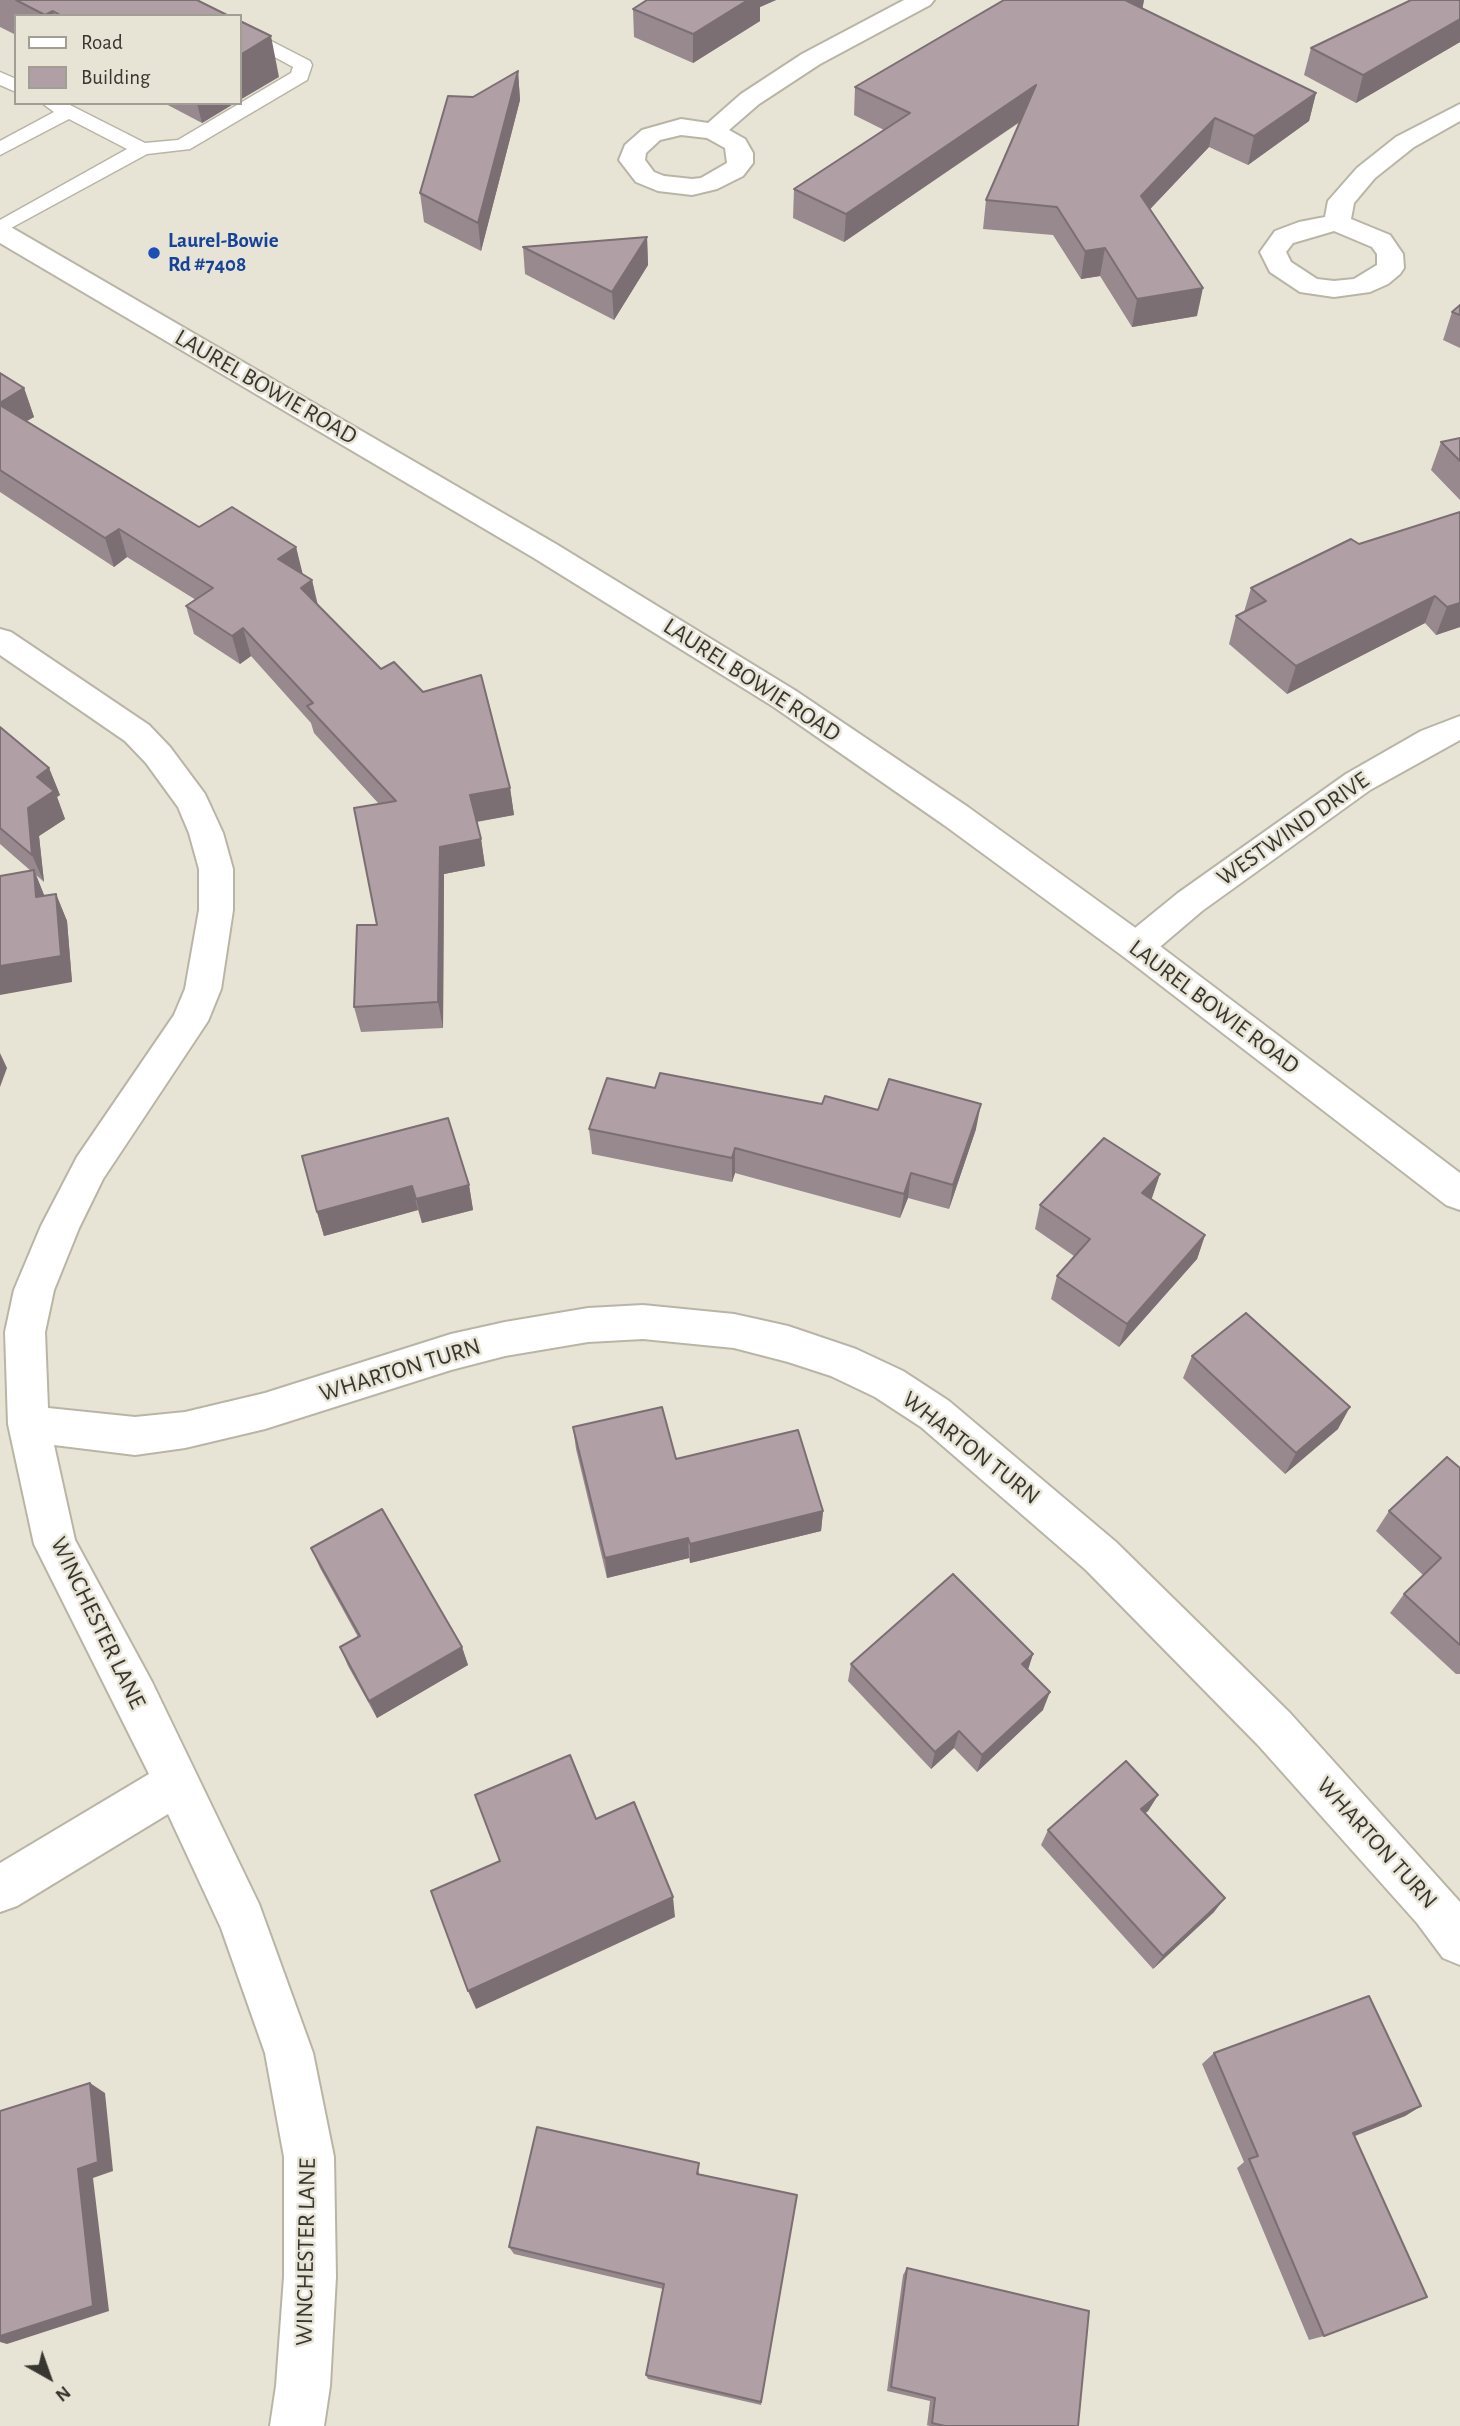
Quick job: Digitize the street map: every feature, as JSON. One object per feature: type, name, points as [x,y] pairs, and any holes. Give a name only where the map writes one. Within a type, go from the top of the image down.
[{"type":"street","points":[[713,131],[750,99],[811,59],[922,0]]},
{"type":"street","points":[[1337,223],[1341,201],[1366,173],[1405,142],[1460,111]]},
{"type":"street","name":"LAUREL BOWIE ROAD","points":[[0,230],[556,558],[742,671],[956,816],[1136,947],[1460,1194]]},
{"type":"street","name":"WINCHESTER LANE","points":[[0,640],[137,733],[158,755],[193,803],[206,833],[216,869],[216,910],[203,989],[190,1021],[90,1168],[60,1226],[34,1290],[25,1332],[29,1424],[55,1544],[136,1697],[242,1921],[289,2053],[309,2157],[310,2277],[297,2426]]},
{"type":"street","name":"WESTWIND DRIVE","points":[[1136,947],[1222,878],[1358,782],[1433,739],[1460,727]]},
{"type":"street","name":"WHARTON TURN","points":[[29,1424],[135,1436],[185,1430],[265,1411],[451,1352],[505,1339],[588,1325],[643,1322],[734,1331],[788,1344],[842,1362],[889,1384],[935,1414],[1101,1556],[1283,1738],[1434,1906],[1460,1941]]},
{"type":"street","points":[[0,1889],[176,1783]]},
{"type":"lane","points":[[0,230],[142,149],[183,145],[300,76],[303,65],[242,33]]},
{"type":"lane","points":[[0,149],[60,108],[142,149]]},
{"type":"building","points":[[16,0],[197,0],[225,14],[58,14],[53,11],[43,14]]},
{"type":"building","points":[[647,0],[748,0],[693,34],[633,9]]},
{"type":"building","points":[[1004,0],[1125,0],[1316,93],[1254,136],[1215,118],[1141,196],[1203,288],[1137,299],[1105,248],[1085,251],[1057,207],[986,200],[1036,85],[846,214],[794,189],[910,113],[855,87]]},
{"type":"building","points":[[1411,0],[1460,0],[1460,19],[1363,75],[1311,48]]},
{"type":"building","points":[[242,22],[271,36],[242,54]]},
{"type":"building","points":[[518,71],[478,223],[420,193],[448,96],[473,97]]},
{"type":"building","points":[[647,237],[612,292],[523,247]]},
{"type":"building","points":[[1460,305],[1460,315],[1452,312]]},
{"type":"building","points":[[0,373],[24,388],[0,403]]},
{"type":"building","points":[[0,405],[199,527],[232,507],[296,547],[278,559],[312,580],[301,588],[381,669],[394,662],[423,692],[481,675],[510,788],[470,795],[481,839],[440,847],[438,1002],[354,1007],[357,925],[377,925],[354,808],[396,801],[307,706],[313,703],[243,628],[232,636],[186,606],[213,588],[119,529],[105,538],[0,470]]},
{"type":"building","points":[[1460,438],[1460,461],[1441,442]]},
{"type":"building","points":[[1460,512],[1460,603],[1447,607],[1435,596],[1296,666],[1236,616],[1266,601],[1251,588],[1351,539],[1359,544]]},
{"type":"building","points":[[0,727],[49,768],[37,777],[54,791],[28,808],[32,855],[0,828]]},
{"type":"building","points":[[34,870],[36,897],[56,894],[61,956],[0,966],[0,876]]},
{"type":"building","points":[[660,1073],[822,1104],[825,1096],[878,1110],[889,1079],[981,1104],[953,1185],[911,1173],[904,1194],[735,1148],[732,1158],[589,1129],[607,1078],[655,1088]]},
{"type":"building","points":[[448,1118],[469,1185],[416,1199],[412,1186],[317,1212],[302,1156]]},
{"type":"building","points":[[1104,1138],[1160,1174],[1142,1193],[1205,1235],[1127,1324],[1057,1276],[1090,1239],[1040,1205]]},
{"type":"building","points":[[1246,1313],[1350,1407],[1296,1453],[1192,1356]]},
{"type":"building","points":[[662,1407],[676,1459],[798,1430],[823,1511],[690,1544],[688,1538],[605,1558],[573,1427]]},
{"type":"building","points":[[1447,1457],[1460,1468],[1460,1645],[1404,1594],[1441,1558],[1389,1511]]},
{"type":"building","points":[[382,1509],[462,1647],[369,1701],[340,1647],[360,1636],[311,1548]]},
{"type":"building","points":[[953,1574],[1033,1654],[1022,1664],[1050,1692],[982,1755],[959,1731],[935,1752],[851,1664]]},
{"type":"building","points":[[570,1755],[596,1819],[634,1802],[673,1897],[468,1991],[431,1891],[500,1861],[475,1795]]},
{"type":"building","points":[[1126,1761],[1158,1795],[1141,1809],[1225,1898],[1163,1956],[1048,1830]]},
{"type":"building","points":[[1369,1996],[1421,2106],[1353,2133],[1427,2297],[1324,2336],[1249,2159],[1258,2156],[1214,2053]]},
{"type":"building","points":[[90,2083],[98,2162],[78,2169],[93,2306],[0,2336],[0,2111]]},
{"type":"building","points":[[537,2127],[699,2163],[697,2174],[797,2195],[761,2402],[646,2375],[664,2284],[509,2247]]},
{"type":"building","points":[[907,2268],[1089,2311],[1078,2426],[945,2426],[932,2423],[935,2398],[891,2387]]},
{"type":"place","name":"Laurel-Bowie Rd #7408","points":[[154,253]]}]
